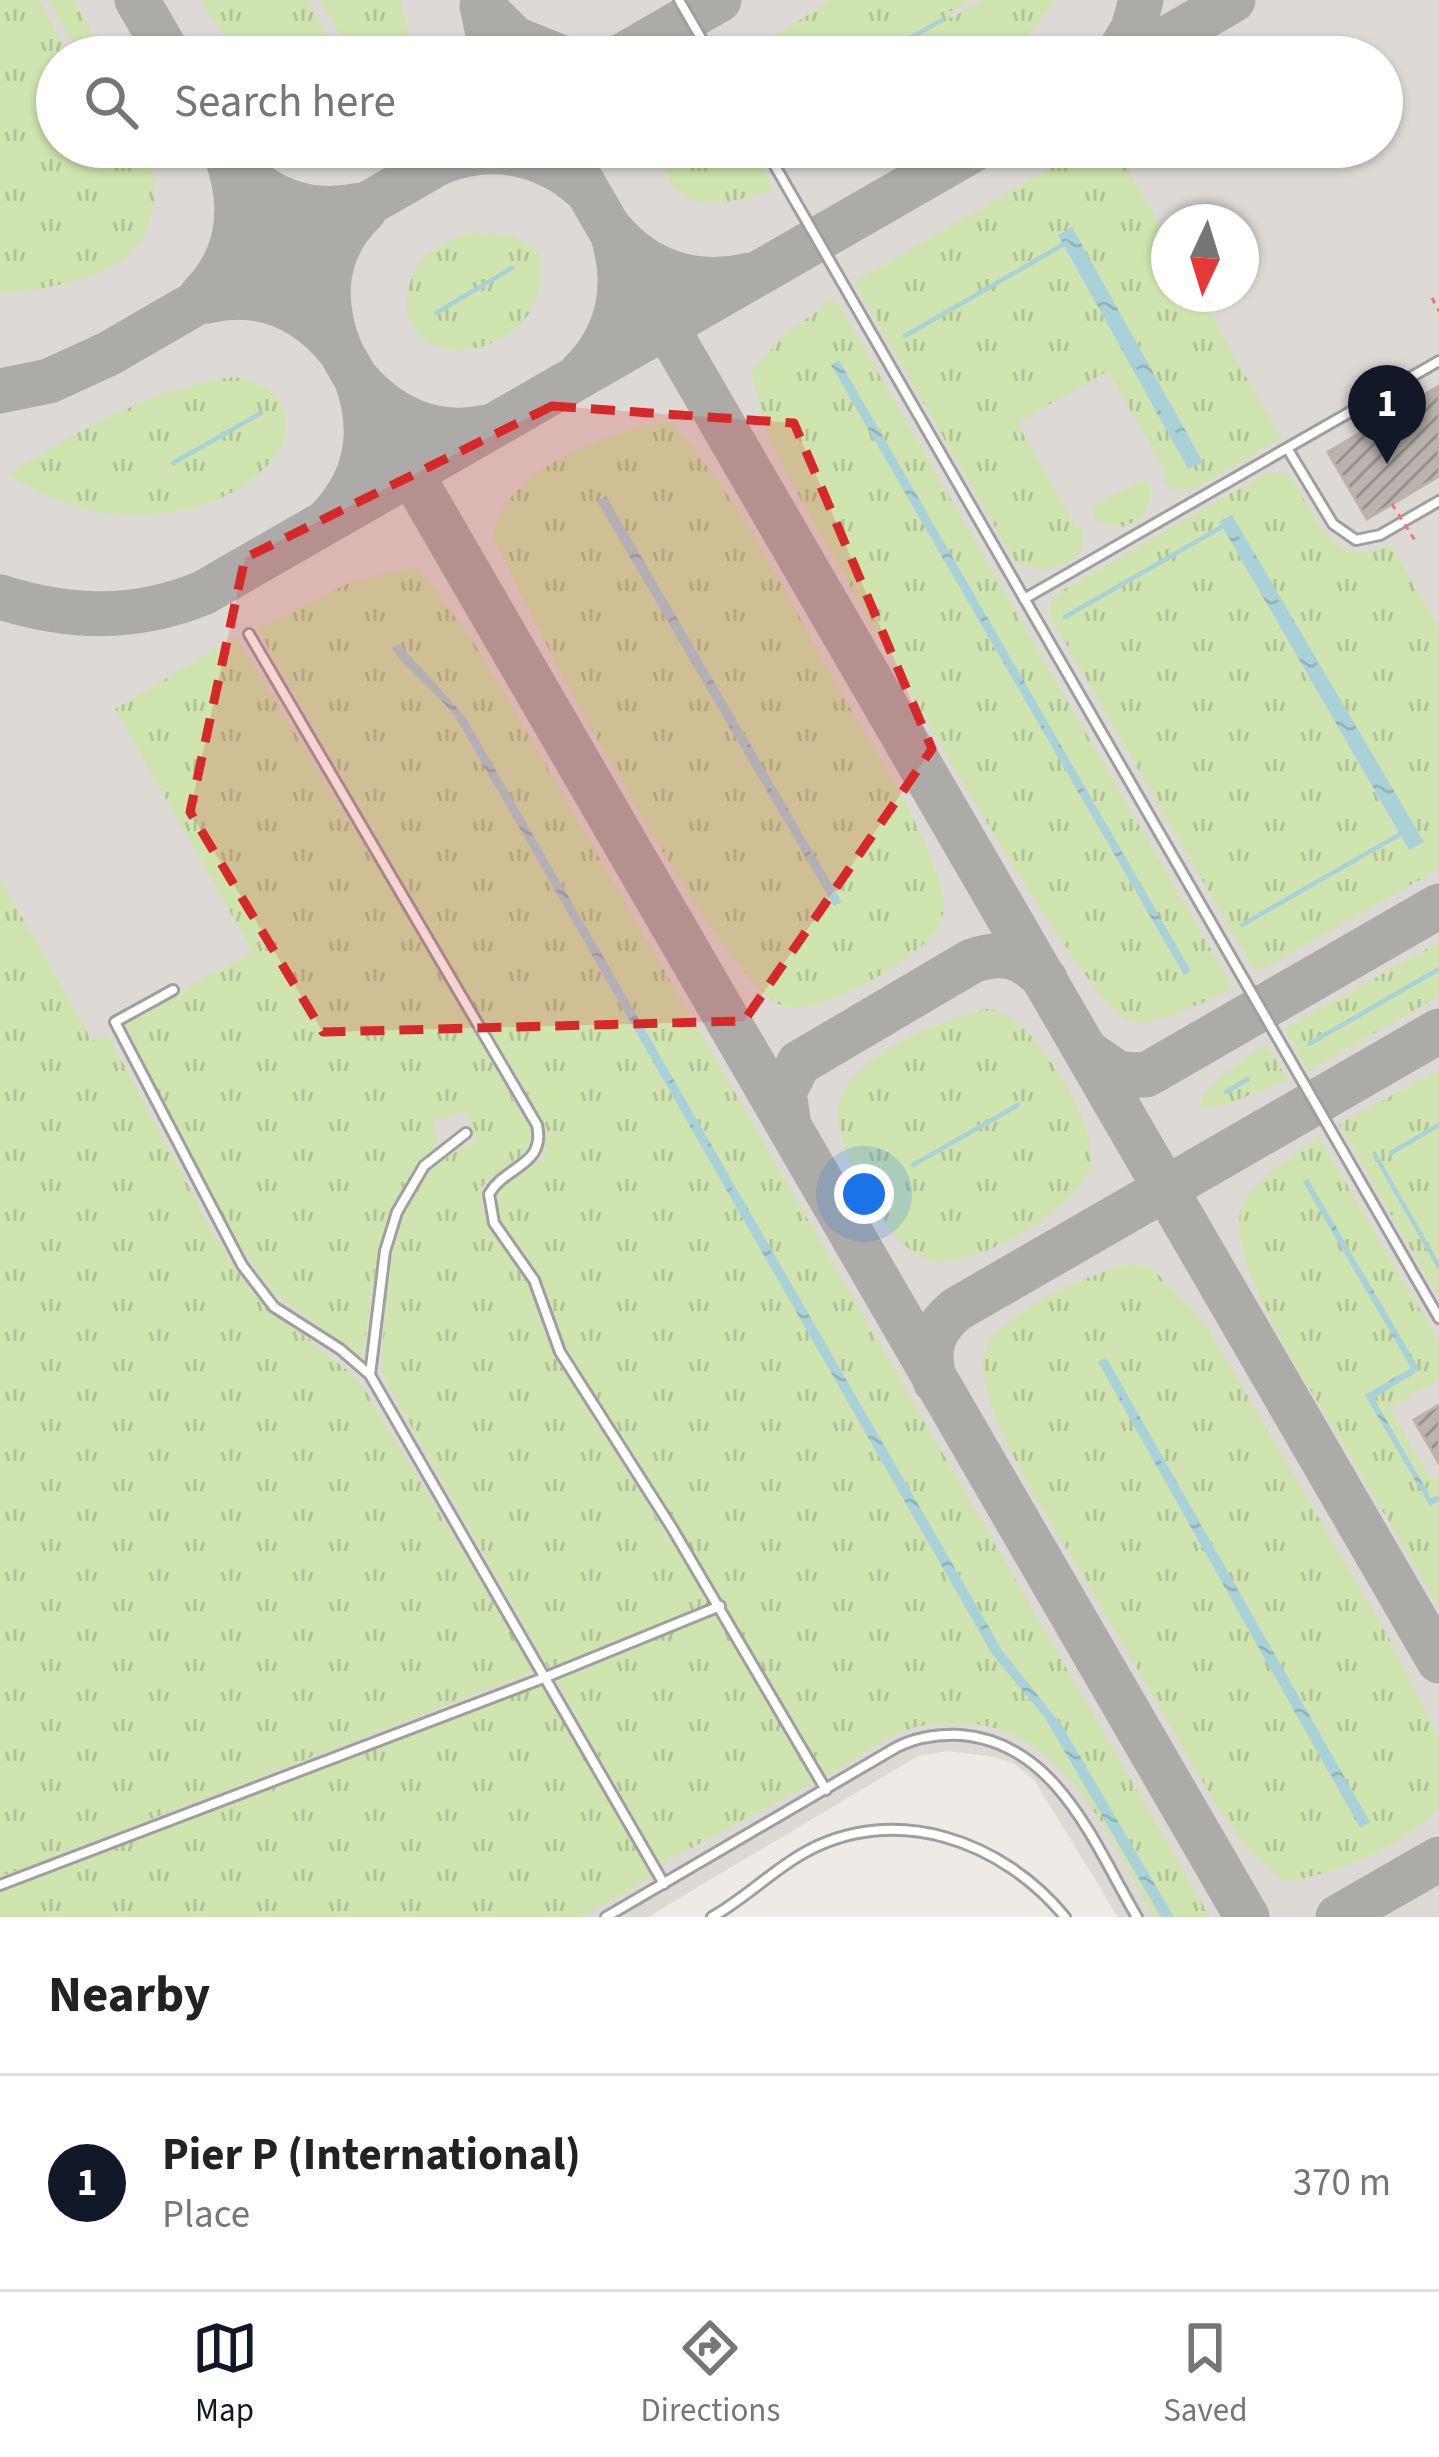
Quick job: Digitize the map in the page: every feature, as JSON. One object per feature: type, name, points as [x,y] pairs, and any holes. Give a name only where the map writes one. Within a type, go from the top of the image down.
[{"type":"lane","points":[[679,0],[700,36]]},
{"type":"lane","points":[[776,168],[1439,1318]]},
{"type":"lane","points":[[1024,599],[1439,361]]},
{"type":"lane","points":[[1287,448],[1333,524],[1356,540],[1380,535],[1439,501]]},
{"type":"lane","points":[[248,634],[537,1125],[535,1155],[494,1185],[489,1194],[490,1213],[533,1280],[560,1352],[720,1606],[826,1790]]},
{"type":"lane","points":[[173,990],[115,1022],[242,1265],[274,1307],[340,1349],[370,1375],[664,1884]]},
{"type":"lane","points":[[370,1375],[386,1250],[397,1212],[424,1166],[466,1133]]},
{"type":"lane","points":[[0,1885],[720,1606]]},
{"type":"lane","points":[[606,1917],[897,1748],[921,1737],[968,1736],[1001,1743],[1030,1759],[1062,1791],[1137,1917]]},
{"type":"lane","points":[[712,1917],[818,1846],[860,1834],[904,1831],[957,1839],[992,1853],[1023,1873],[1065,1917]]},
{"type":"path","points":[[1432,298],[1439,311]]},
{"type":"path","points":[[1392,504],[1416,542]]},
{"type":"highlighted area","points":[[552,406],[794,423],[932,749],[744,1021],[323,1032],[190,812],[245,558]]},
{"type":"shaded area","points":[[0,0],[1439,0],[1439,1917],[1118,1917],[1034,1780],[1014,1764],[994,1757],[948,1751],[918,1756],[648,1917],[0,1917]]},
{"type":"green space","points":[[0,0],[39,0],[59,36],[36,36],[36,168],[150,168],[152,216],[141,241],[122,260],[97,274],[0,293]]},
{"type":"green space","points":[[49,0],[74,0],[94,36],[69,36]]},
{"type":"green space","points":[[200,0],[307,0],[328,36],[225,36]]},
{"type":"green space","points":[[320,0],[400,0],[409,36],[341,36]]},
{"type":"green space","points":[[831,0],[970,0],[948,13],[951,18],[983,0],[1055,0],[1027,36],[775,36]]},
{"type":"green space","points":[[761,168],[773,189],[737,200],[700,201],[672,186],[666,170]]},
{"type":"green space","points":[[1051,168],[1127,168],[1151,210],[1151,312],[1209,312],[1281,438],[1194,490],[1173,490],[1162,478],[1167,474],[1108,371],[1017,423],[1076,527],[1082,525],[1083,539],[1080,550],[1063,565],[1051,569],[1014,560],[854,282]],"holes":[[[1072,228],[1203,461],[1189,469],[1058,236]]]},
{"type":"green space","points":[[473,232],[512,236],[538,252],[539,290],[525,319],[501,339],[473,348],[445,348],[421,337],[408,316],[410,283],[419,264],[434,249]]},
{"type":"green space","points":[[835,298],[1233,988],[1168,1017],[1130,1021],[1103,997],[1062,941],[904,681],[767,433],[751,373],[784,335]],"holes":[[[840,361],[1190,971],[1183,974],[832,366]]]},
{"type":"green space","points":[[234,377],[252,381],[278,399],[286,426],[283,440],[263,470],[205,504],[137,515],[103,512],[38,492],[10,474],[117,413],[176,390]]},
{"type":"green space","points":[[667,420],[719,482],[763,551],[902,798],[940,883],[943,916],[924,944],[877,977],[818,1004],[778,1004],[749,978],[712,928],[580,708],[493,534],[517,490],[538,472],[590,444]]},
{"type":"green space","points":[[1265,474],[1285,474],[1292,479],[1319,525],[1341,546],[1370,551],[1390,544],[1439,629],[1439,869],[1259,971],[1253,968],[1049,615],[1050,603],[1061,591]],"holes":[[[1232,515],[1423,842],[1408,850],[1220,522]]]},
{"type":"green space","points":[[1145,478],[1152,496],[1142,518],[1120,528],[1096,520],[1090,509]]},
{"type":"green space","points":[[414,567],[471,638],[516,713],[1210,1917],[1174,1917],[1063,1727],[1002,1650],[464,715],[399,645],[402,662],[456,718],[992,1654],[1045,1718],[1161,1917],[1154,1917],[1080,1792],[1029,1744],[998,1729],[962,1723],[913,1728],[827,1777],[554,1327],[536,1274],[499,1219],[496,1196],[544,1158],[547,1131],[257,629],[351,582]]},
{"type":"green space","points":[[236,637],[413,925],[530,1129],[527,1149],[481,1188],[482,1210],[532,1288],[542,1328],[560,1365],[709,1602],[549,1669],[383,1377],[386,1302],[399,1229],[419,1186],[434,1168],[476,1142],[467,1112],[432,1121],[439,1142],[418,1164],[390,1215],[375,1271],[363,1359],[273,1293],[216,1211],[124,1022],[253,952],[115,709]]},
{"type":"green space","points":[[0,878],[92,1041],[108,1035],[216,1238],[252,1293],[359,1380],[535,1671],[0,1877]]},
{"type":"green space","points":[[1439,942],[1439,996],[1308,1071],[1284,1029]]},
{"type":"green space","points":[[988,1009],[1018,1023],[1054,1066],[1084,1122],[1091,1158],[1086,1176],[1072,1195],[1027,1230],[975,1255],[932,1261],[898,1239],[867,1196],[843,1141],[839,1104],[847,1086],[880,1054],[925,1030]]},
{"type":"green space","points":[[1266,1044],[1288,1080],[1222,1106],[1199,1108],[1216,1081]]},
{"type":"green space","points":[[1439,1070],[1439,1298],[1339,1124]]},
{"type":"green space","points":[[1319,1137],[1439,1342],[1439,1379],[1390,1408],[1430,1479],[1439,1475],[1439,1495],[1432,1499],[1374,1397],[1419,1371],[1304,1182],[1412,1368],[1366,1395],[1431,1506],[1439,1501],[1439,1607],[1292,1360],[1247,1267],[1240,1238],[1243,1203],[1273,1171]]},
{"type":"green space","points":[[1131,1263],[1152,1268],[1206,1325],[1389,1638],[1439,1738],[1439,1806],[1406,1836],[1369,1857],[1286,1882],[1249,1850],[1216,1805],[1043,1510],[994,1414],[983,1360],[1002,1328],[1045,1298]],"holes":[[[1106,1357],[1369,1821],[1360,1827],[1099,1362]]]},
{"type":"green space","points":[[715,1614],[815,1782],[659,1865],[556,1680]]},
{"type":"green space","points":[[541,1685],[653,1876],[582,1917],[0,1917],[0,1892]]},
{"type":"water","points":[[1072,227],[1203,462],[1188,469],[1058,235]]},
{"type":"water","points":[[839,360],[1191,971],[1184,975],[831,365]]},
{"type":"water","points":[[606,496],[842,902],[834,906],[597,501]]},
{"type":"water","points":[[1232,515],[1424,842],[1409,850],[1219,521]]},
{"type":"water","points":[[399,644],[464,715],[1002,1650],[1063,1727],[1174,1917],[1161,1917],[1045,1718],[992,1654],[455,716],[392,648]]},
{"type":"water","points":[[1308,1179],[1420,1370],[1374,1398],[1431,1498],[1439,1495],[1439,1501],[1430,1506],[1365,1395],[1411,1368],[1303,1182]]},
{"type":"water","points":[[1106,1357],[1370,1822],[1360,1828],[1098,1362]]},
{"type":"building","points":[[1439,386],[1439,476],[1367,519],[1328,452]]},
{"type":"building","points":[[1439,1405],[1439,1463],[1414,1420]]},
{"type":"waterway","points":[[914,36],[942,20]]},
{"type":"waterway","points":[[905,336],[1066,243]]},
{"type":"waterway","points":[[436,313],[512,268]]},
{"type":"waterway","points":[[173,463],[261,413]]},
{"type":"waterway","points":[[1065,617],[1227,524]]},
{"type":"waterway","points":[[1242,925],[1404,832]]},
{"type":"waterway","points":[[1309,1044],[1439,969]]},
{"type":"waterway","points":[[1226,1092],[1248,1079]]},
{"type":"waterway","points":[[913,1165],[1018,1105]]},
{"type":"waterway","points":[[1391,1153],[1439,1125]]},
{"type":"waterway","points":[[1375,1155],[1439,1267]]},
{"type":"taxiway","points":[[137,0],[158,36]]},
{"type":"taxiway","points":[[656,36],[719,0]]},
{"type":"taxiway","points":[[1129,36],[1141,0]]},
{"type":"taxiway","points":[[1171,36],[1233,0]]},
{"type":"taxiway","points":[[488,36],[482,6],[512,36]]},
{"type":"taxiway","points":[[202,295],[231,246],[237,210],[230,168]]},
{"type":"taxiway","points":[[234,168],[1247,1917]]},
{"type":"taxiway","points":[[238,168],[285,200],[321,208],[360,205]]},
{"type":"taxiway","points":[[0,391],[49,381],[108,354],[430,168]]},
{"type":"taxiway","points":[[555,168],[585,189]]},
{"type":"taxiway","points":[[574,168],[1439,1661]]},
{"type":"taxiway","points":[[0,597],[52,610],[102,614],[152,609],[203,593],[942,168]]},
{"type":"taxiway","points":[[207,301],[246,297],[282,306],[313,324],[341,352],[330,314],[329,277],[340,242],[364,211]]},
{"type":"taxiway","points":[[581,373],[605,341],[618,306],[620,269],[611,230],[640,257],[674,274],[711,280],[750,275]]},
{"type":"taxiway","points":[[330,518],[353,486],[364,452],[365,416],[356,378],[383,404],[414,422],[449,430],[487,427]]},
{"type":"taxiway","points":[[1087,1052],[1119,1074],[1146,1075],[1439,906]]},
{"type":"taxiway","points":[[789,1126],[784,1092],[799,1063],[972,961],[1012,957],[1045,979]]},
{"type":"taxiway","points":[[935,1381],[933,1341],[957,1309],[1439,1031]]},
{"type":"taxiway","points":[[1338,1917],[1439,1859]]},
{"type":"place","name":"Pier P (International)","points":[[1387,464]]}]
